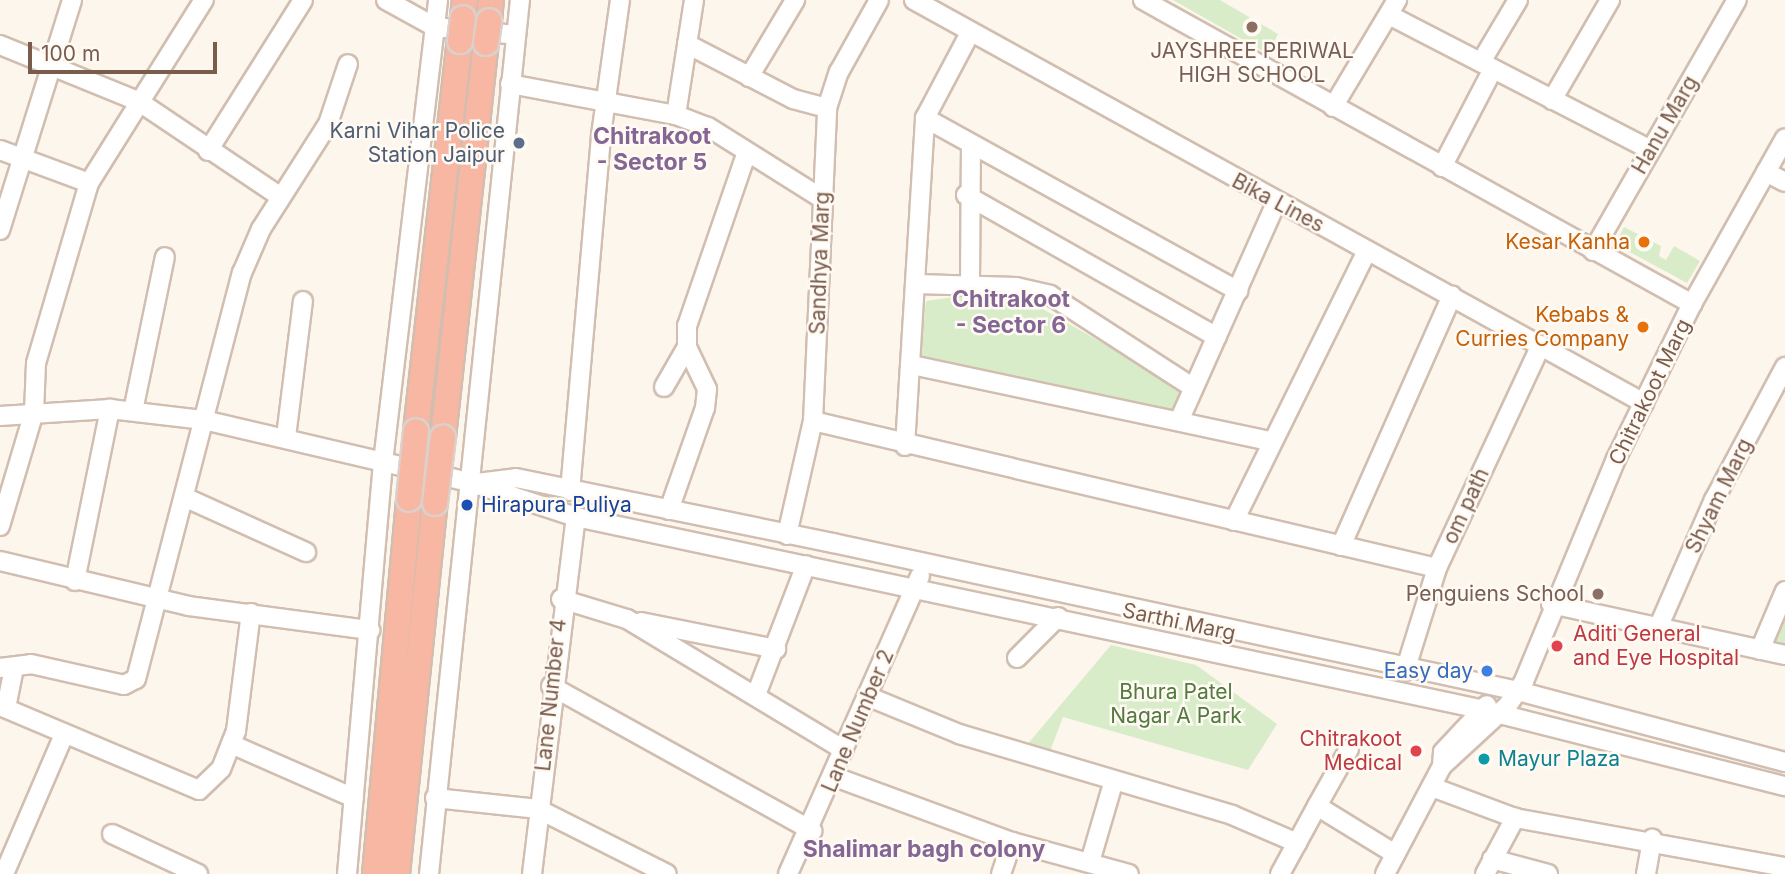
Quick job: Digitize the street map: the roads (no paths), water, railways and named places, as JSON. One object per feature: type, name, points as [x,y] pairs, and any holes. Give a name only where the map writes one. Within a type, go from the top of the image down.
[{"type":"highway","points":[[375,874],[416,431],[463,20]]},
{"type":"highway","points":[[397,874],[489,21]]},
{"type":"street","points":[[0,230],[26,159],[72,0]]},
{"type":"street","points":[[0,526],[34,412],[36,363],[89,183],[204,0]]},
{"type":"street","points":[[208,151],[303,0]]},
{"type":"street","points":[[386,0],[435,27],[516,35]]},
{"type":"street","points":[[347,874],[383,462],[438,0]]},
{"type":"street","points":[[429,874],[435,798],[472,483],[520,0]]},
{"type":"street","points":[[570,491],[597,174],[620,0]]},
{"type":"street","points":[[676,115],[693,8],[702,0]]},
{"type":"street","points":[[749,77],[795,0]]},
{"type":"street","name":"Sandhya Marg","points":[[786,535],[813,421],[827,108],[839,72],[879,0]]},
{"type":"street","name":"Bika Lines","points":[[914,0],[1644,403]]},
{"type":"street","points":[[1143,0],[1593,251],[1692,303]]},
{"type":"street","points":[[1442,167],[1518,0]]},
{"type":"street","points":[[1552,100],[1610,0]]},
{"type":"street","name":"Hanu Marg","points":[[1593,251],[1737,0]]},
{"type":"street","points":[[1333,107],[1393,7],[1487,65],[1650,150]]},
{"type":"street","points":[[905,446],[917,284],[925,118],[970,33]]},
{"type":"street","points":[[687,44],[749,77],[827,108]]},
{"type":"street","points":[[0,46],[54,64],[138,102],[281,197]]},
{"type":"street","points":[[251,613],[231,744],[211,784],[199,790],[63,737],[3,707],[11,664],[97,682],[124,685],[136,679],[160,600],[242,273],[281,197],[328,124],[348,64]]},
{"type":"street","points":[[510,84],[676,115],[747,152],[823,199]]},
{"type":"street","points":[[925,118],[1238,291]]},
{"type":"street","name":"Chitrakoot Marg","points":[[1512,690],[1532,653],[1551,604],[1692,303],[1785,138]]},
{"type":"street","points":[[970,284],[966,195],[971,145]]},
{"type":"street","points":[[0,150],[89,183]]},
{"type":"street","points":[[664,387],[687,347],[703,276],[747,152]]},
{"type":"street","points":[[1766,172],[1785,182]]},
{"type":"street","points":[[966,195],[1217,337]]},
{"type":"street","points":[[1179,421],[1276,202]]},
{"type":"street","points":[[1234,521],[1270,441],[1367,251]]},
{"type":"street","points":[[133,411],[165,257]]},
{"type":"street","points":[[917,284],[970,284],[1050,295],[1192,387]]},
{"type":"street","points":[[1341,546],[1452,295]]},
{"type":"street","points":[[286,437],[303,301]]},
{"type":"street","name":"om path","points":[[1405,671],[1437,568],[1541,345]]},
{"type":"street","points":[[669,510],[705,408],[707,389],[687,347]]},
{"type":"street","points":[[912,365],[1270,441]]},
{"type":"street","name":"Shyam Marg","points":[[1658,628],[1714,500],[1785,367]]},
{"type":"street","points":[[0,416],[110,409],[204,420],[286,437],[472,483]]},
{"type":"street","points":[[75,580],[110,409]]},
{"type":"street","points":[[813,421],[905,446],[1437,568]]},
{"type":"street","name":"Sarthi Marg","points":[[472,483],[516,478],[669,510],[1405,671],[1512,690],[1785,762]]},
{"type":"street","name":"Sarthi Marg","points":[[472,483],[576,517],[917,587],[1488,711],[1700,768],[1785,786]]},
{"type":"street","points":[[184,497],[306,552]]},
{"type":"street","name":"Lane Number 4","points":[[532,874],[561,599],[576,517]]},
{"type":"street","points":[[0,561],[160,600],[370,630]]},
{"type":"street","points":[[757,695],[806,565]]},
{"type":"street","name":"Lane Number 2","points":[[789,874],[813,831],[867,696],[917,587],[922,566]]},
{"type":"street","points":[[1760,650],[1785,592]]},
{"type":"street","points":[[561,599],[627,619],[776,649]]},
{"type":"street","points":[[1551,604],[1785,656]]},
{"type":"street","points":[[1017,657],[1058,617]]},
{"type":"street","points":[[627,619],[845,750]]},
{"type":"street","points":[[551,686],[813,831]]},
{"type":"street","points":[[1385,874],[1442,766],[1488,711],[1512,690]]},
{"type":"street","points":[[867,696],[959,734],[1232,815],[1297,843]]},
{"type":"street","points":[[4,874],[63,737]]},
{"type":"street","points":[[1700,768],[1710,742]]},
{"type":"street","points":[[231,744],[354,798]]},
{"type":"street","points":[[1280,874],[1349,749]]},
{"type":"street","points":[[835,777],[1012,842],[1129,874]]},
{"type":"street","points":[[1090,862],[1115,780]]},
{"type":"street","points":[[1432,787],[1515,818],[1652,839],[1785,867]]},
{"type":"street","points":[[435,798],[538,808],[667,874]]},
{"type":"street","points":[[1317,806],[1395,854]]},
{"type":"street","points":[[1515,818],[1489,867],[1548,874]]},
{"type":"street","points":[[111,834],[198,874]]},
{"type":"street","points":[[1646,874],[1652,839]]},
{"type":"street","points":[[1001,874],[1012,842]]},
{"type":"place","name":"JAYSHREE PERIWAL HIGH SCHOOL","points":[[1252,27]]},
{"type":"place","name":"Karni Vihar Police Station Jaipur","points":[[519,143]]},
{"type":"place","name":"Kesar Kanha","points":[[1644,242]]},
{"type":"place","name":"Kebabs & Curries Company","points":[[1643,327]]},
{"type":"place","name":"Hirapura Puliya","points":[[467,505]]},
{"type":"place","name":"Penguiens School","points":[[1598,594]]},
{"type":"place","name":"Aditi General and Eye Hospital","points":[[1557,646]]},
{"type":"place","name":"Easy day","points":[[1487,671]]},
{"type":"place","name":"Chitrakoot Medical","points":[[1416,751]]},
{"type":"place","name":"Mayur Plaza","points":[[1484,759]]},
{"type":"district","name":"Chitrakoot - Sector 5","points":[[652,149]]},
{"type":"district","name":"Chitrakoot - Sector 6","points":[[1011,312]]},
{"type":"district","name":"Shalimar bagh colony","points":[[924,849]]},
{"type":"park label","name":"Bhura Patel Nagar A Park","points":[[1176,704]]}]
